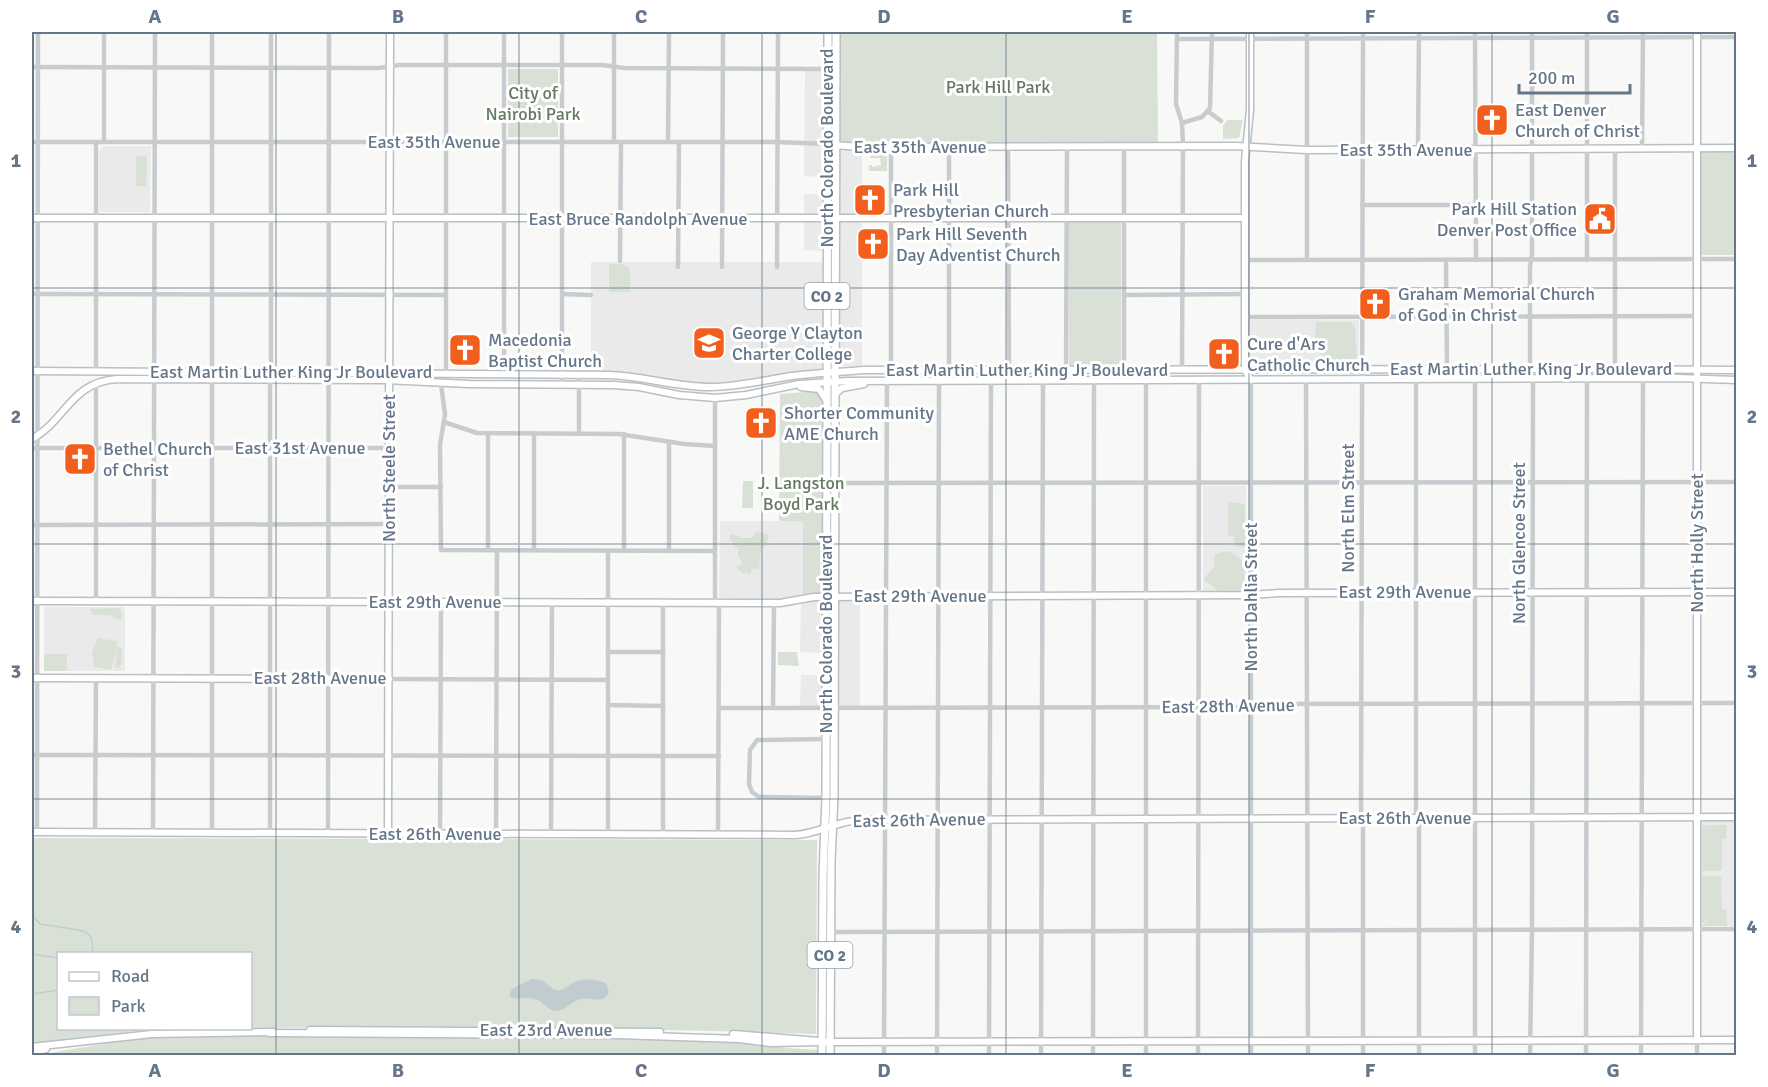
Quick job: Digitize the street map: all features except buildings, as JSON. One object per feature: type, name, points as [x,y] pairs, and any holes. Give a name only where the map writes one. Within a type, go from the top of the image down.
[{"type":"main road","name":"North Colorado Boulevard","points":[[822,1056],[826,1042],[833,825],[830,708],[830,483],[826,402],[831,377],[831,219],[827,144],[828,32]]},
{"type":"main road","name":"North Colorado Boulevard","points":[[831,219],[836,146],[836,32]]},
{"type":"main road","name":"North Colorado Boulevard","points":[[830,483],[835,394],[831,377]]},
{"type":"main road","name":"North Colorado Boulevard","points":[[830,708],[826,739],[823,876],[826,1042],[830,1056]]},
{"type":"street","points":[[34,832],[34,142],[38,32]]},
{"type":"street","points":[[104,32],[104,142]]},
{"type":"street","points":[[153,833],[155,32]]},
{"type":"street","points":[[212,32],[212,833]]},
{"type":"street","points":[[271,32],[271,372]]},
{"type":"street","points":[[328,833],[329,32]]},
{"type":"street","name":"North Steele Street","points":[[388,833],[390,32]]},
{"type":"street","points":[[446,32],[446,374]]},
{"type":"street","points":[[504,32],[504,374]]},
{"type":"street","points":[[562,32],[562,385]]},
{"type":"street","points":[[614,32],[614,142]]},
{"type":"street","points":[[668,142],[669,32]]},
{"type":"street","points":[[722,267],[723,32]]},
{"type":"street","points":[[777,267],[778,32]]},
{"type":"street","points":[[1177,32],[1176,105],[1182,123],[1183,146],[1182,369]]},
{"type":"street","points":[[1182,123],[1202,117],[1209,112],[1212,103],[1212,32]]},
{"type":"street","points":[[1307,32],[1307,260]]},
{"type":"street","name":"North Elm Street","points":[[1363,32],[1361,380],[1363,1056]]},
{"type":"street","points":[[1419,32],[1419,149]]},
{"type":"street","points":[[1475,32],[1476,260]]},
{"type":"street","points":[[1177,39],[1212,39],[1250,35],[1307,39],[1475,38],[1587,34],[1697,34],[1737,37]]},
{"type":"street","points":[[1587,34],[1587,260]]},
{"type":"street","points":[[1642,148],[1643,34]]},
{"type":"street","name":"North Holly Street","points":[[1697,34],[1697,1056]]},
{"type":"street","points":[[1250,35],[1250,110],[1246,147],[1245,370],[1251,380]]},
{"type":"street","name":"North Glencoe Street","points":[[1530,1056],[1533,930],[1533,379],[1530,369],[1532,35]]},
{"type":"street","points":[[35,67],[329,68],[390,67],[399,64],[562,65],[669,69],[836,69]]},
{"type":"street","points":[[1209,112],[1221,121]]},
{"type":"street","name":"East 35th Avenue","points":[[34,142],[777,142],[891,147],[1183,146],[1307,150],[1737,148]]},
{"type":"street","points":[[96,142],[96,371]]},
{"type":"street","points":[[620,261],[621,142]]},
{"type":"street","points":[[678,267],[679,142]]},
{"type":"street","points":[[1124,146],[1124,367]]},
{"type":"street","points":[[891,147],[891,370]]},
{"type":"street","points":[[937,1056],[939,380],[949,370],[950,147]]},
{"type":"street","points":[[1008,147],[1009,370]]},
{"type":"street","points":[[1066,147],[1066,380]]},
{"type":"street","points":[[1615,148],[1615,369]]},
{"type":"street","points":[[1362,205],[1476,205]]},
{"type":"street","name":"East Bruce Randolph Avenue","points":[[34,218],[1245,218]]},
{"type":"street","points":[[1245,260],[1737,259]]},
{"type":"street","points":[[1446,261],[1446,369]]},
{"type":"street","points":[[34,294],[446,295]]},
{"type":"street","points":[[562,294],[591,295]]},
{"type":"street","points":[[1124,295],[1245,294]]},
{"type":"street","points":[[1245,319],[1697,316]]},
{"type":"street","name":"East Martin Luther King Jr Boulevard","points":[[96,384],[112,380],[154,379],[389,380],[442,386],[633,386],[680,395],[715,398],[746,395],[831,377],[891,370],[1094,370],[1124,367],[1245,370],[1737,370]]},
{"type":"street","points":[[1093,1056],[1094,370]]},
{"type":"street","name":"East Martin Luther King Jr Boulevard","points":[[34,371],[329,371],[630,375],[684,385],[716,387],[746,385],[791,376],[883,380],[1199,381],[1587,378],[1737,380]]},
{"type":"street","points":[[579,375],[579,433]]},
{"type":"street","points":[[1586,1056],[1587,378]]},
{"type":"street","points":[[1641,1056],[1642,378]]},
{"type":"street","points":[[1474,379],[1476,930],[1474,1056]]},
{"type":"street","points":[[270,380],[270,833]]},
{"type":"street","points":[[835,394],[842,387],[883,380],[886,483],[884,1056]]},
{"type":"street","points":[[989,1056],[991,380]]},
{"type":"street","points":[[1041,1056],[1043,380]]},
{"type":"street","name":"North Dahlia Street","points":[[1251,380],[1251,1056]]},
{"type":"street","points":[[1306,380],[1305,704],[1308,1056]]},
{"type":"street","points":[[1416,380],[1416,814],[1419,822],[1419,1056]]},
{"type":"street","points":[[1146,381],[1146,1056]]},
{"type":"street","points":[[1198,1056],[1199,381]]},
{"type":"street","points":[[34,437],[49,425],[75,396],[96,384],[96,601]]},
{"type":"street","points":[[442,386],[444,422],[440,445],[441,550],[715,551]]},
{"type":"street","points":[[776,388],[816,388],[823,393],[826,402]]},
{"type":"street","points":[[715,398],[715,598],[719,607],[718,834]]},
{"type":"street","points":[[444,422],[470,432],[624,434],[669,442],[715,446]]},
{"type":"street","points":[[488,433],[488,550]]},
{"type":"street","points":[[534,433],[534,550]]},
{"type":"street","points":[[624,434],[624,551]]},
{"type":"street","points":[[669,442],[669,551]]},
{"type":"street","name":"East 31st Avenue","points":[[34,448],[389,448]]},
{"type":"street","points":[[830,483],[1737,482]]},
{"type":"street","points":[[389,487],[441,487]]},
{"type":"street","points":[[34,525],[389,524]]},
{"type":"street","points":[[496,834],[497,550]]},
{"type":"street","points":[[608,551],[608,834]]},
{"type":"street","name":"East 29th Avenue","points":[[34,601],[774,605],[806,597],[886,599],[938,596],[1737,592]]},
{"type":"street","points":[[440,834],[441,602]]},
{"type":"street","points":[[551,834],[552,602]]},
{"type":"street","points":[[663,603],[663,834]]},
{"type":"street","points":[[773,708],[774,605]]},
{"type":"street","points":[[608,652],[663,652]]},
{"type":"street","name":"East 28th Avenue","points":[[34,678],[608,680]]},
{"type":"street","points":[[95,832],[96,678]]},
{"type":"street","name":"East 28th Avenue","points":[[719,708],[1147,708],[1305,704],[1737,703]]},
{"type":"street","points":[[608,705],[663,706]]},
{"type":"street","points":[[826,739],[757,740],[750,750],[749,784],[752,792],[759,797],[826,798]]},
{"type":"street","points":[[34,755],[718,756]]},
{"type":"street","name":"East 26th Avenue","points":[[34,832],[796,835],[811,834],[849,820],[886,819],[1737,817]]},
{"type":"street","points":[[830,932],[1737,929]]},
{"type":"street","name":"East 23rd Avenue","points":[[269,1033],[371,1029],[618,1030],[811,1039],[826,1042]]},
{"type":"street","points":[[656,1036],[684,1032]]},
{"type":"street","name":"East 23rd Avenue","points":[[32,1047],[152,1034],[269,1033],[656,1036],[739,1039],[771,1043],[1737,1040]]},
{"type":"street","name":"East 23rd Avenue","points":[[32,1052],[54,1046]]},
{"type":"shaded area","points":[[805,69],[827,69],[827,144],[862,147],[862,366],[831,366],[831,251],[804,250],[804,194],[823,194],[823,177],[804,176]]},
{"type":"shaded area","points":[[103,146],[151,146],[150,212],[99,212],[99,151]]},
{"type":"shaded area","name":"George Y Clayton Charter College","points":[[591,262],[827,262],[827,374],[725,387],[591,375]]},
{"type":"shaded area","points":[[1250,320],[1359,320],[1359,366],[1250,366]]},
{"type":"shaded area","points":[[1203,486],[1246,486],[1247,592],[1203,592]]},
{"type":"shaded area","points":[[720,521],[803,521],[803,594],[782,599],[719,598]]},
{"type":"shaded area","points":[[860,597],[860,708],[800,708],[801,675],[823,675],[823,653],[800,652],[801,598]]},
{"type":"shaded area","points":[[44,607],[125,607],[125,671],[44,671]]},
{"type":"shaded area","points":[[1736,820],[1736,926],[1700,926],[1700,821]]},
{"type":"shaded area","points":[[531,979],[537,979],[557,990],[581,980],[598,981],[606,983],[609,992],[604,999],[584,998],[555,1011],[535,999],[509,996],[512,989]]},
{"type":"green space","name":"Park Hill Park","points":[[840,32],[1157,32],[1158,142],[841,143],[839,137]]},
{"type":"green space","name":"City of Nairobi Park","points":[[508,69],[558,69],[558,137],[508,137]]},
{"type":"green space","points":[[1227,120],[1243,120],[1239,138],[1223,139],[1223,126]]},
{"type":"green space","points":[[1701,151],[1736,151],[1736,255],[1701,255],[1700,253]]},
{"type":"green space","points":[[870,152],[887,152],[887,171],[869,171],[869,165],[872,167],[881,165],[880,158],[870,158]]},
{"type":"green space","points":[[136,156],[147,156],[146,186],[136,186]]},
{"type":"green space","points":[[1069,222],[1121,222],[1121,366],[1069,366]]},
{"type":"green space","points":[[609,264],[622,264],[630,268],[630,292],[609,292]]},
{"type":"green space","points":[[1316,322],[1351,322],[1355,327],[1357,365],[1337,365],[1315,350]]},
{"type":"green space","name":"J. Langston Boyd Park","points":[[816,391],[822,395],[823,400],[822,590],[821,593],[803,594],[803,521],[779,521],[780,394]]},
{"type":"green space","points":[[743,481],[753,481],[753,508],[742,508]]},
{"type":"green space","points":[[1228,502],[1245,504],[1245,547],[1236,547],[1233,536],[1228,535]]},
{"type":"green space","points":[[757,531],[768,535],[767,543],[761,549],[759,570],[754,568],[749,575],[746,571],[742,575],[742,572],[737,569],[737,566],[743,564],[738,556],[738,548],[734,546],[729,537],[732,534],[752,538]]},
{"type":"green space","points":[[1227,551],[1239,557],[1244,565],[1245,588],[1243,590],[1218,591],[1205,580],[1214,567],[1215,554]]},
{"type":"green space","points":[[120,608],[122,617],[120,619],[110,615],[93,615],[90,609]]},
{"type":"green space","points":[[98,638],[117,641],[117,647],[122,648],[122,662],[119,668],[115,668],[117,648],[111,670],[94,667],[92,653]]},
{"type":"green space","points":[[778,652],[797,652],[799,666],[778,665]]},
{"type":"green space","points":[[44,654],[67,654],[67,671],[44,671]]},
{"type":"green space","points":[[1702,825],[1727,825],[1726,839],[1722,839],[1722,869],[1720,871],[1702,871]]},
{"type":"green space","points":[[32,838],[817,840],[816,1034],[533,1028],[252,1028],[252,952],[57,952],[57,1030],[168,1030],[136,1031],[32,1044]]},
{"type":"green space","points":[[1702,876],[1721,876],[1722,909],[1726,910],[1727,926],[1702,926],[1710,918],[1702,923]]},
{"type":"green space","points":[[222,1035],[597,1037],[736,1041],[819,1050],[819,1056],[32,1056],[137,1038]]},
{"type":"waterway","points":[[32,915],[40,924],[79,930],[89,934],[92,939],[92,952]]},
{"type":"waterway","points":[[32,954],[57,958]]},
{"type":"waterway","points":[[32,994],[57,990]]},
{"type":"place","name":"East Denver Church of Christ","points":[[1492,120]]},
{"type":"place","name":"Park Hill Presbyterian Church","points":[[870,200]]},
{"type":"place","name":"Park Hill Station Denver Post Office","points":[[1600,219]]},
{"type":"place","name":"Park Hill Seventh Day Adventist Church","points":[[873,244]]},
{"type":"place","name":"Graham Memorial Church of God in Christ","points":[[1375,304]]},
{"type":"place","name":"George Y Clayton Charter College","points":[[709,343]]},
{"type":"place","name":"Macedonia Baptist Church","points":[[465,350]]},
{"type":"place","name":"Cure d'Ars Catholic Church","points":[[1224,354]]},
{"type":"place","name":"Shorter Community AME Church","points":[[761,423]]},
{"type":"place","name":"Bethel Church of Christ","points":[[80,459]]}]
